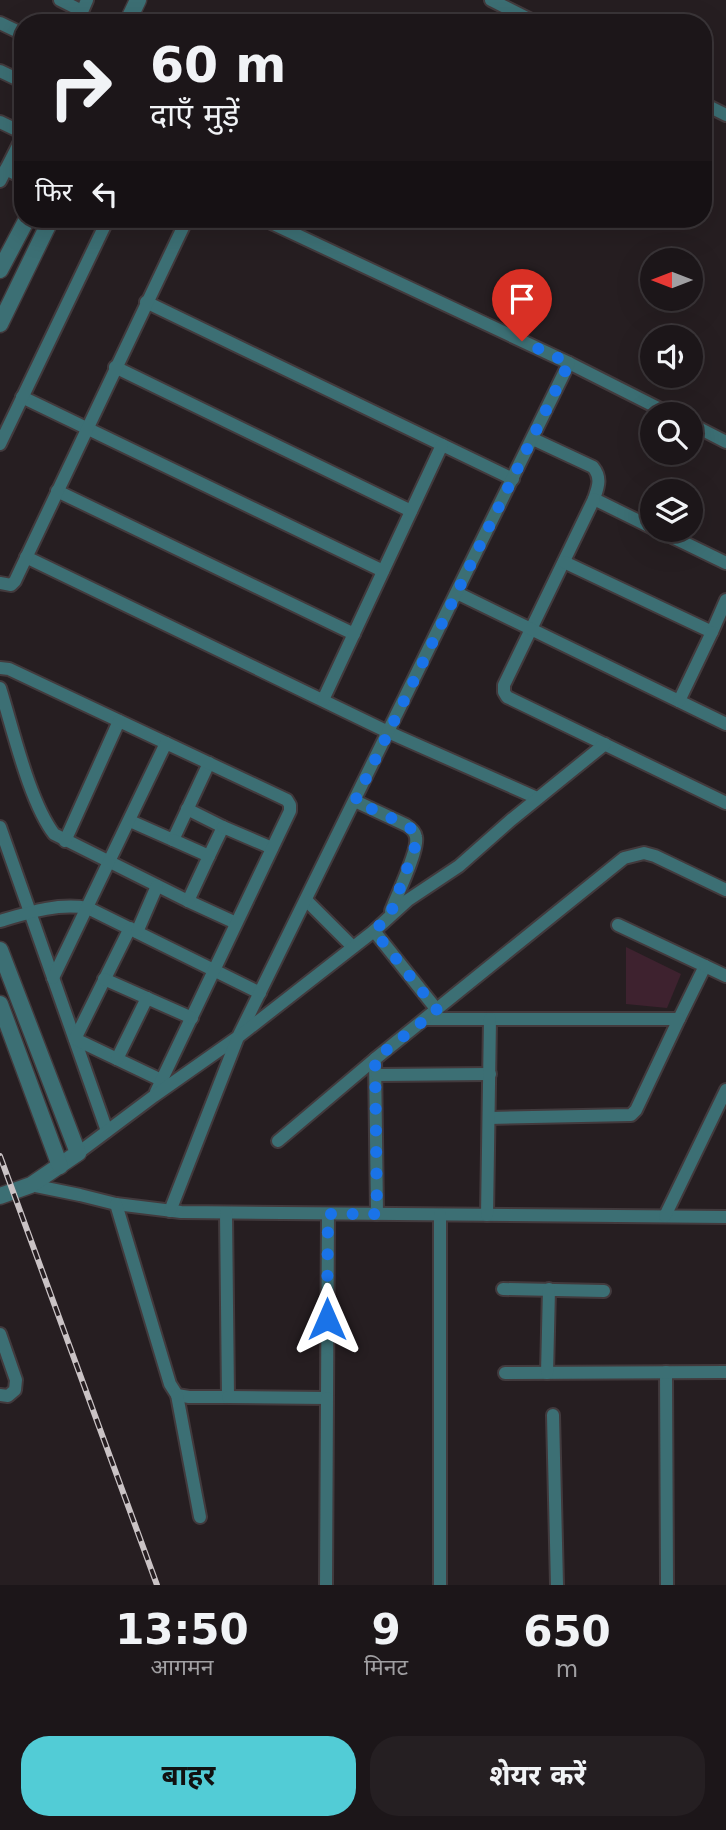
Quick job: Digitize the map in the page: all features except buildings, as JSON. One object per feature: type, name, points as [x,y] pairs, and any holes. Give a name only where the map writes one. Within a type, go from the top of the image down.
[{"type":"street","points":[[60,0],[82,11]]},
{"type":"street","points":[[491,0],[513,5]]},
{"type":"street","points":[[2,175],[14,152]]},
{"type":"street","points":[[0,270],[22,228]]},
{"type":"street","points":[[0,324],[47,228]]},
{"type":"street","points":[[0,444],[104,228]]},
{"type":"street","points":[[0,583],[10,584],[15,581],[183,228]]},
{"type":"street","points":[[282,228],[646,402]]},
{"type":"street","points":[[146,302],[513,479]]},
{"type":"street","points":[[170,1210],[238,1038],[569,363]]},
{"type":"street","points":[[115,367],[411,511]]},
{"type":"street","points":[[22,397],[383,571]]},
{"type":"street","points":[[703,430],[726,442]]},
{"type":"street","points":[[533,439],[593,467],[598,473],[599,482],[594,499],[503,685],[504,692],[507,697],[726,803]]},
{"type":"street","points":[[323,701],[442,444]]},
{"type":"street","points":[[57,491],[354,634]]},
{"type":"street","points":[[594,499],[640,522]]},
{"type":"street","points":[[683,542],[726,563]]},
{"type":"street","points":[[26,556],[388,732],[537,799]]},
{"type":"street","points":[[564,562],[712,632]]},
{"type":"street","points":[[457,593],[726,724]]},
{"type":"street","points":[[679,701],[726,600]]},
{"type":"street","points":[[0,668],[9,669],[209,763],[287,800],[290,805],[290,811],[154,1096]]},
{"type":"street","points":[[0,688],[45,821],[54,834],[236,923]]},
{"type":"street","points":[[65,841],[119,721]]},
{"type":"street","points":[[53,978],[166,743]]},
{"type":"street","points":[[0,1196],[31,1185],[60,1166],[238,1038],[374,931],[408,900],[459,866],[605,744]]},
{"type":"street","points":[[173,840],[209,763]]},
{"type":"street","points":[[355,801],[406,825],[413,830],[416,837],[413,854],[390,915]]},
{"type":"street","points":[[187,809],[272,848]]},
{"type":"street","points":[[130,821],[209,856]]},
{"type":"street","points":[[0,827],[107,1131]]},
{"type":"street","points":[[188,901],[223,827]]},
{"type":"street","points":[[278,1141],[624,858],[645,853],[655,856],[726,890]]},
{"type":"street","points":[[75,1039],[104,979],[158,886]]},
{"type":"street","points":[[306,900],[354,947]]},
{"type":"street","points":[[0,920],[49,907],[70,905],[88,908],[260,993]]},
{"type":"street","points":[[618,925],[726,976]]},
{"type":"street","points":[[374,931],[437,1010]]},
{"type":"street","points":[[0,950],[78,1153]]},
{"type":"street","points":[[489,1118],[631,1115],[636,1110],[705,966]]},
{"type":"street","points":[[104,979],[192,1018]]},
{"type":"street","points":[[117,1059],[147,998]]},
{"type":"street","points":[[0,1004],[60,1166]]},
{"type":"street","points":[[487,1215],[491,1018]]},
{"type":"street","points":[[426,1019],[679,1019]]},
{"type":"street","points":[[75,1039],[162,1080]]},
{"type":"street","points":[[375,1059],[377,1214]]},
{"type":"street","points":[[377,1075],[490,1074]]},
{"type":"street","points":[[665,1216],[726,1090]]},
{"type":"street","points":[[31,1185],[116,1204],[226,1213],[726,1217]]},
{"type":"street","points":[[116,1204],[170,1384],[177,1395],[200,1517]]},
{"type":"street","points":[[226,1213],[229,1397]]},
{"type":"street","points":[[326,1585],[328,1214]]},
{"type":"street","points":[[439,1585],[440,1215]]},
{"type":"street","points":[[503,1289],[604,1291]]},
{"type":"street","points":[[547,1373],[549,1289]]},
{"type":"street","points":[[0,1334],[16,1380],[15,1390],[8,1396],[0,1395]]},
{"type":"street","points":[[666,1372],[667,1585]]},
{"type":"street","points":[[505,1373],[726,1372]]},
{"type":"street","points":[[177,1395],[327,1398]]},
{"type":"street","points":[[553,1415],[557,1585]]},
{"type":"shaded area","points":[[626,947],[681,974],[667,1008],[626,1004]]},
{"type":"railway","points":[[0,1156],[157,1585]]},
{"type":"route","points":[[327,1319],[328,1214],[377,1214],[375,1059],[437,1010],[374,931],[390,915],[413,854],[416,837],[413,830],[406,825],[355,801],[569,363],[522,341]]}]
